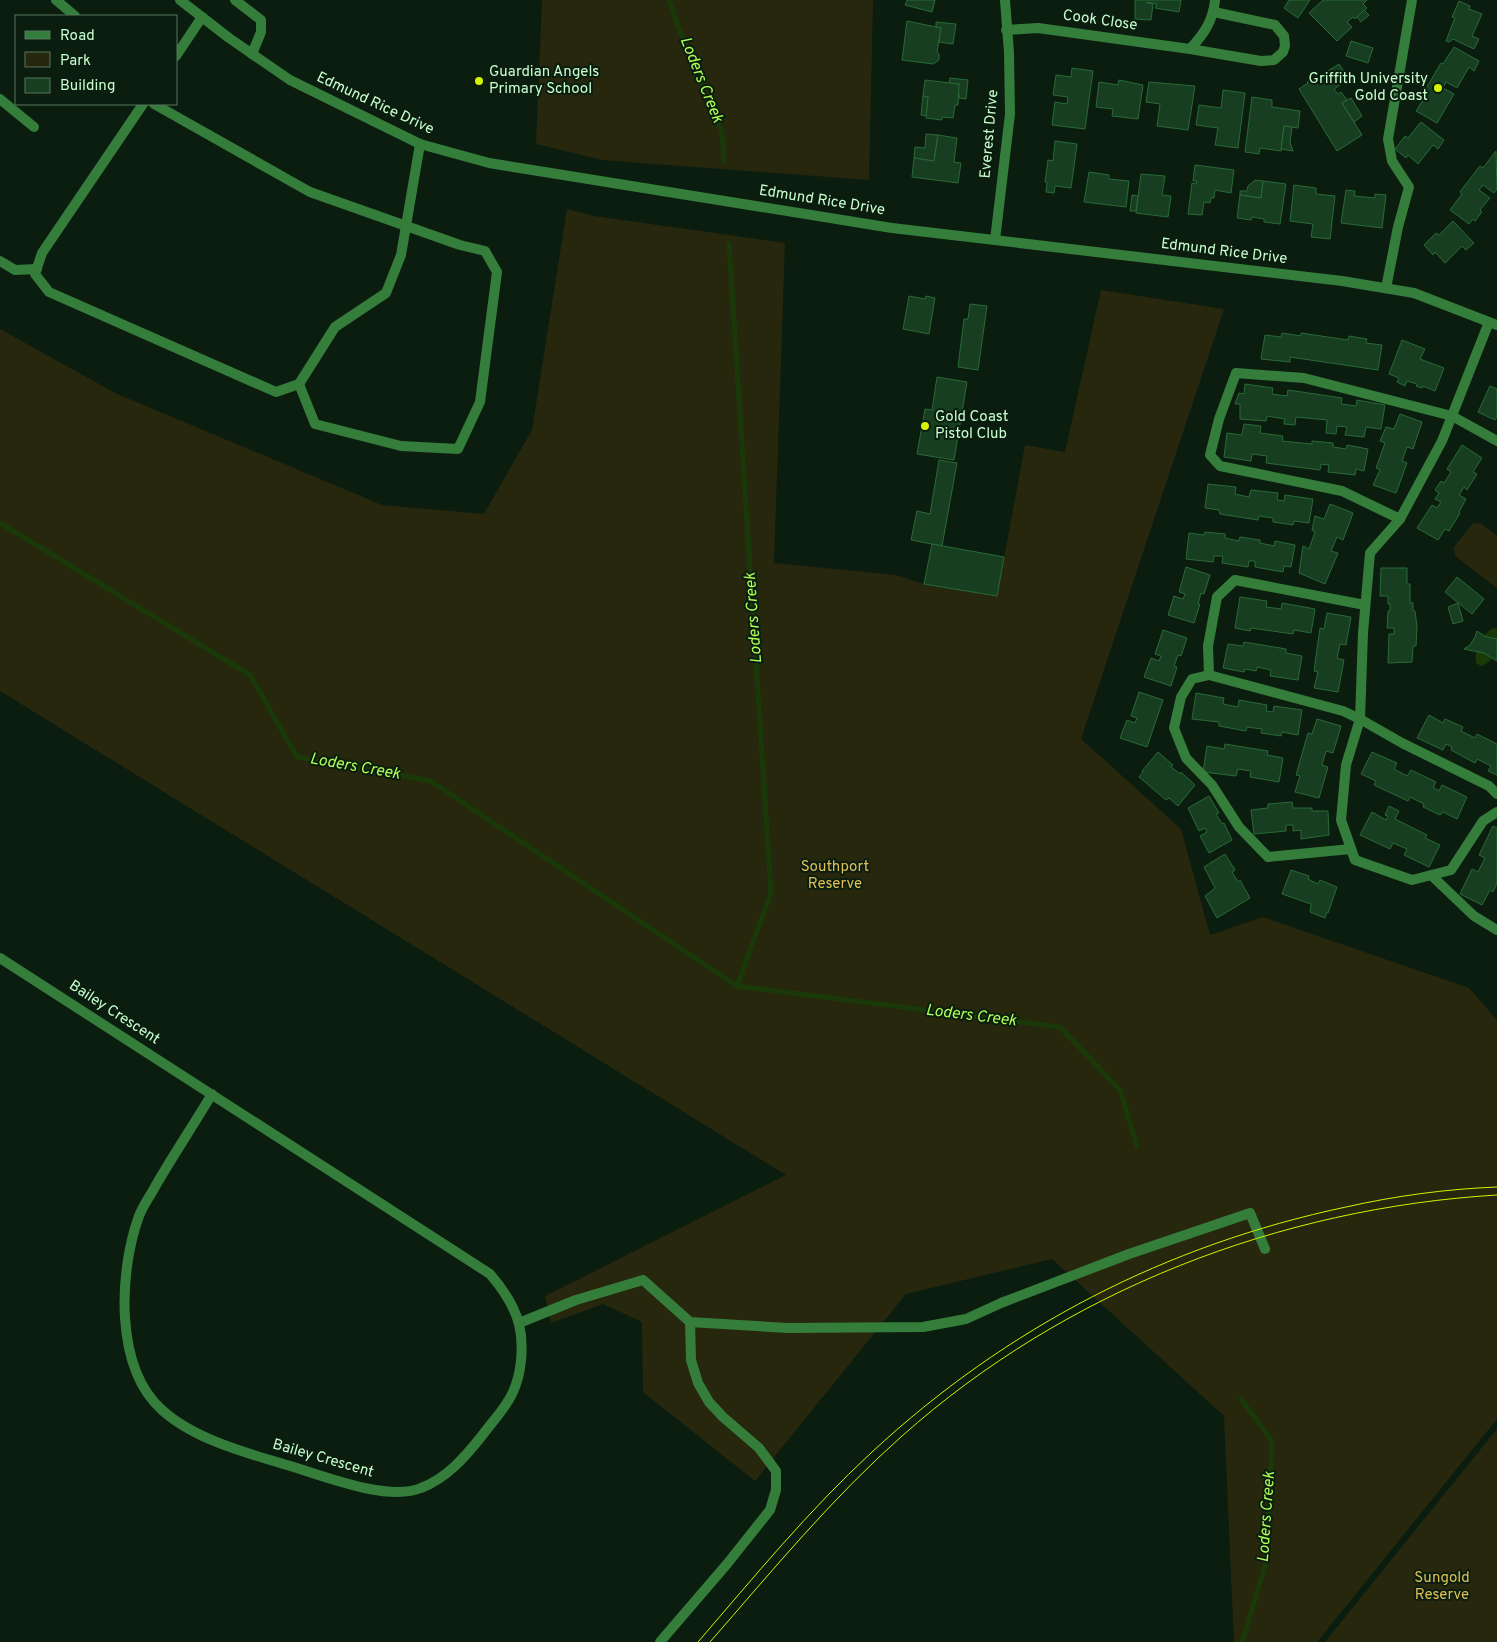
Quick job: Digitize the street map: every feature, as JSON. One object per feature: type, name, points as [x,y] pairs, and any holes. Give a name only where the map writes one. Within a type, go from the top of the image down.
[{"type":"street","points":[[56,0],[74,15]]},
{"type":"street","name":"Edmund Rice Drive","points":[[180,0],[290,80],[420,144],[497,164],[892,228],[1342,281],[1386,288],[1414,293],[1493,323]]},
{"type":"street","points":[[235,0],[261,20],[261,32],[252,54]]},
{"type":"street","name":"Everest Drive","points":[[995,240],[1010,114],[1005,0]]},
{"type":"street","points":[[1190,49],[1209,25],[1214,12],[1215,0]]},
{"type":"street","points":[[1386,288],[1398,227],[1409,187],[1392,161],[1388,139],[1412,0]]},
{"type":"street","name":"Cook Close","points":[[1006,30],[1038,28],[1268,61],[1274,60],[1283,52],[1285,46],[1284,36],[1275,25],[1214,12]]},
{"type":"street","points":[[178,53],[202,17]]},
{"type":"street","points":[[0,99],[34,127]]},
{"type":"street","points":[[142,105],[42,253],[35,274],[49,292],[276,392],[299,384],[334,328],[386,293],[401,255],[420,144]]},
{"type":"street","points":[[156,105],[310,192],[460,245],[485,251],[497,272],[480,402],[458,449],[401,446],[315,424],[299,384]]},
{"type":"street","points":[[0,261],[16,270],[37,269]]},
{"type":"street","points":[[1493,323],[1442,441],[1400,519],[1370,553],[1365,605],[1360,719],[1346,765],[1341,820],[1355,860],[1412,880],[1451,870],[1483,821],[1497,812]]},
{"type":"street","points":[[1400,519],[1342,491],[1220,466],[1210,456],[1219,419],[1236,373],[1304,378],[1452,416],[1497,441]]},
{"type":"street","points":[[1209,675],[1208,646],[1217,596],[1236,580],[1365,605]]},
{"type":"street","points":[[1351,849],[1268,857],[1239,827],[1212,785],[1186,758],[1174,728],[1181,697],[1192,679],[1209,675],[1343,711],[1402,743],[1489,786],[1497,794]]},
{"type":"street","points":[[1431,875],[1474,916],[1497,930]]},
{"type":"street","name":"Bailey Crescent","points":[[0,958],[212,1094],[490,1274],[504,1290],[519,1323],[521,1362],[517,1380],[512,1394],[457,1466],[439,1479],[420,1489],[396,1492],[367,1489],[249,1454],[182,1425],[162,1410],[148,1396],[139,1378],[131,1354],[124,1319],[127,1269],[131,1246],[140,1215],[160,1178],[212,1094]]},
{"type":"street","points":[[519,1323],[576,1300],[643,1280],[690,1322],[788,1328],[923,1326],[966,1319],[1001,1303],[1120,1258],[1250,1213],[1265,1249]]},
{"type":"street","points":[[660,1642],[728,1564],[770,1510],[776,1490],[776,1471],[759,1448],[723,1417],[709,1402],[698,1383],[692,1360],[690,1322]]},
{"type":"green space","points":[[542,0],[873,0],[869,180],[602,160],[536,144]]},
{"type":"green space","name":"Southport Reserve","points":[[567,209],[594,216],[785,243],[774,563],[896,575],[924,584],[997,596],[1025,445],[1065,452],[1101,290],[1224,309],[1081,739],[1181,829],[1210,935],[1263,917],[1469,988],[1497,1020],[1497,1419],[1317,1642],[1234,1642],[1224,1416],[1052,1259],[906,1294],[755,1481],[643,1392],[642,1322],[603,1304],[551,1323],[545,1296],[786,1175],[0,691],[0,329],[115,393],[382,505],[484,514],[532,430]]},
{"type":"green space","points":[[1480,523],[1497,536],[1497,588],[1455,556],[1454,547],[1472,524]]},
{"type":"green space","name":"Sungold Reserve","points":[[1497,1429],[1497,1642],[1325,1642]]},
{"type":"shaded area","points":[[1493,628],[1497,629],[1495,651],[1490,660],[1481,666],[1476,663],[1476,653],[1482,638]]},
{"type":"building","points":[[907,0],[935,0],[932,12],[905,5]]},
{"type":"building","points":[[1135,0],[1181,0],[1179,12],[1155,8],[1157,4],[1147,2],[1153,4],[1151,20],[1135,19]]},
{"type":"building","points":[[1289,0],[1310,0],[1298,18],[1284,8]]},
{"type":"building","points":[[1323,0],[1367,0],[1363,4],[1367,8],[1355,19],[1353,17],[1347,22],[1352,27],[1337,41],[1309,13]]},
{"type":"building","points":[[1459,1],[1470,6],[1469,9],[1482,14],[1472,36],[1479,39],[1474,49],[1453,39],[1449,42],[1446,41],[1455,18],[1452,17]]},
{"type":"building","points":[[1364,10],[1369,15],[1361,22],[1357,17]]},
{"type":"building","points":[[907,21],[941,28],[937,52],[939,60],[933,64],[902,60]]},
{"type":"building","points":[[936,22],[956,24],[953,44],[939,42],[941,28],[936,27]]},
{"type":"building","points":[[1351,41],[1373,48],[1368,63],[1346,56]]},
{"type":"building","points":[[1454,47],[1479,61],[1474,71],[1469,67],[1457,88],[1446,82],[1443,88],[1454,94],[1437,123],[1416,111],[1427,94],[1424,92],[1441,63],[1443,64]]},
{"type":"building","points":[[1339,64],[1349,79],[1334,89],[1338,94],[1341,92],[1347,100],[1342,103],[1362,135],[1337,151],[1299,89],[1315,77],[1315,79]]},
{"type":"building","points":[[1072,68],[1093,71],[1085,129],[1052,125],[1055,102],[1067,104],[1068,97],[1053,95],[1056,75],[1071,77]]},
{"type":"building","points":[[950,78],[968,80],[966,99],[959,98],[959,94],[957,94],[959,84],[949,83]]},
{"type":"building","points":[[925,80],[959,84],[958,105],[955,105],[953,118],[942,117],[942,120],[926,118],[928,97],[923,96]]},
{"type":"building","points":[[1119,80],[1143,85],[1138,119],[1112,116],[1113,109],[1096,107],[1099,82],[1118,85]]},
{"type":"building","points":[[1149,82],[1195,86],[1188,130],[1157,126],[1160,104],[1146,102]]},
{"type":"building","points":[[1223,90],[1245,93],[1238,148],[1215,145],[1218,128],[1196,125],[1199,105],[1221,108]]},
{"type":"building","points":[[923,96],[928,97],[926,116],[921,115]]},
{"type":"building","points":[[1252,97],[1272,100],[1272,107],[1300,111],[1298,128],[1284,126],[1281,151],[1260,148],[1259,154],[1245,152]]},
{"type":"building","points":[[1351,98],[1362,116],[1354,122],[1342,103]]},
{"type":"building","points":[[1421,122],[1444,140],[1438,149],[1433,145],[1418,164],[1408,155],[1406,158],[1395,149],[1405,136],[1408,138]]},
{"type":"building","points":[[1284,126],[1292,127],[1290,142],[1293,151],[1281,149]]},
{"type":"building","points":[[926,134],[938,135],[934,161],[914,158],[915,147],[925,148]]},
{"type":"building","points":[[938,135],[957,138],[954,162],[961,163],[958,183],[912,177],[914,158],[934,161]]},
{"type":"building","points":[[1055,141],[1077,144],[1071,188],[1055,186],[1054,193],[1046,192],[1047,182],[1045,182],[1048,160],[1053,161]]},
{"type":"building","points":[[1496,151],[1497,189],[1494,193],[1483,185],[1479,190],[1490,198],[1480,210],[1482,212],[1475,221],[1473,219],[1469,224],[1450,210],[1462,194],[1460,192],[1480,166],[1483,168]]},
{"type":"building","points":[[1195,165],[1234,170],[1231,193],[1215,190],[1214,198],[1211,198],[1210,203],[1204,202],[1202,215],[1188,214],[1192,183],[1196,184],[1197,181],[1193,181]]},
{"type":"building","points":[[1089,172],[1109,175],[1109,179],[1129,181],[1126,207],[1084,202]]},
{"type":"building","points":[[1141,174],[1165,176],[1162,195],[1171,196],[1168,217],[1136,213]]},
{"type":"building","points":[[1255,180],[1263,181],[1261,198],[1240,195],[1240,191],[1247,191],[1248,186]]},
{"type":"building","points":[[1263,181],[1286,184],[1280,224],[1264,222],[1264,219],[1252,217],[1251,220],[1237,218],[1240,195],[1261,198]]},
{"type":"building","points":[[1294,185],[1316,188],[1316,194],[1335,196],[1330,239],[1311,237],[1313,224],[1290,221]]},
{"type":"building","points":[[1346,190],[1355,191],[1354,196],[1375,198],[1375,194],[1386,195],[1382,228],[1341,223]]},
{"type":"building","points":[[1132,195],[1138,196],[1136,211],[1130,211]]},
{"type":"building","points":[[1453,221],[1474,243],[1466,250],[1462,246],[1445,263],[1435,252],[1433,255],[1424,245],[1436,233],[1439,235]]},
{"type":"building","points":[[909,296],[925,299],[926,296],[935,298],[929,334],[903,329]]},
{"type":"building","points":[[970,304],[987,306],[978,370],[958,367],[964,319],[968,319]]},
{"type":"building","points":[[1282,333],[1301,336],[1301,333],[1348,340],[1349,336],[1367,339],[1366,343],[1382,345],[1378,370],[1290,357],[1290,362],[1261,359],[1265,335],[1281,337]]},
{"type":"building","points":[[1402,340],[1425,349],[1420,359],[1444,368],[1435,391],[1423,386],[1422,388],[1416,386],[1417,384],[1407,381],[1405,386],[1397,382],[1399,378],[1389,374]]},
{"type":"building","points":[[937,377],[967,382],[954,460],[917,454],[925,409],[932,410]]},
{"type":"building","points":[[1245,384],[1273,388],[1272,394],[1287,396],[1288,390],[1342,398],[1341,404],[1356,406],[1357,400],[1385,405],[1381,429],[1366,427],[1364,437],[1345,435],[1347,427],[1337,426],[1336,434],[1326,433],[1327,420],[1296,417],[1295,425],[1284,424],[1285,419],[1267,416],[1266,421],[1240,419],[1240,404],[1235,404],[1239,393],[1244,394]]},
{"type":"building","points":[[1490,386],[1497,389],[1497,417],[1495,420],[1478,412]]},
{"type":"building","points":[[1400,414],[1422,422],[1413,449],[1407,447],[1402,461],[1407,463],[1396,493],[1373,485],[1380,470],[1376,468],[1385,443],[1380,441],[1386,427],[1394,429]]},
{"type":"building","points":[[1244,424],[1261,426],[1260,433],[1283,436],[1282,441],[1312,444],[1312,441],[1333,443],[1333,447],[1346,449],[1347,445],[1368,449],[1364,471],[1356,469],[1355,475],[1328,472],[1329,465],[1321,464],[1320,470],[1266,463],[1267,456],[1252,454],[1251,461],[1224,457],[1227,433],[1242,435]]},
{"type":"building","points":[[1462,445],[1482,458],[1473,472],[1477,474],[1467,490],[1464,487],[1459,495],[1466,499],[1460,513],[1449,531],[1445,529],[1438,540],[1417,528],[1432,505],[1437,508],[1441,502],[1435,499],[1439,493],[1435,490],[1441,481],[1444,483],[1451,472],[1447,469]]},
{"type":"building","points":[[939,460],[957,463],[942,546],[911,540],[917,511],[930,514]]},
{"type":"building","points":[[1208,484],[1236,487],[1235,494],[1249,497],[1251,490],[1278,493],[1277,500],[1284,501],[1285,495],[1313,499],[1309,523],[1294,521],[1293,525],[1273,522],[1273,518],[1259,516],[1258,520],[1220,514],[1219,510],[1205,508]]},
{"type":"building","points":[[1330,504],[1353,513],[1343,540],[1337,537],[1331,551],[1338,553],[1325,584],[1299,573],[1303,546],[1309,549],[1315,532],[1312,530],[1315,516],[1324,519]]},
{"type":"building","points":[[1205,532],[1225,534],[1225,538],[1239,541],[1240,537],[1260,540],[1260,543],[1274,546],[1275,541],[1295,545],[1291,567],[1284,566],[1283,572],[1255,567],[1255,561],[1249,561],[1248,567],[1222,563],[1223,556],[1214,556],[1213,562],[1186,559],[1189,533],[1204,535]]},
{"type":"building","points":[[932,544],[1004,557],[997,596],[924,584]]},
{"type":"building","points":[[1186,567],[1210,575],[1204,594],[1201,593],[1198,604],[1200,604],[1194,623],[1168,615],[1174,596],[1183,599],[1185,594],[1179,592]]},
{"type":"building","points":[[1381,568],[1407,568],[1407,584],[1410,584],[1410,603],[1413,603],[1417,626],[1416,646],[1413,646],[1412,662],[1388,663],[1389,634],[1394,634],[1394,628],[1387,628],[1388,611],[1390,611],[1388,596],[1380,596]]},
{"type":"building","points":[[1457,577],[1484,599],[1472,614],[1445,592]]},
{"type":"building","points":[[1240,597],[1267,601],[1266,607],[1281,609],[1282,603],[1315,609],[1311,633],[1294,630],[1293,634],[1251,628],[1250,631],[1235,628]]},
{"type":"building","points":[[1458,603],[1463,621],[1453,624],[1448,607]]},
{"type":"building","points":[[1327,613],[1351,617],[1346,645],[1340,644],[1337,658],[1344,660],[1338,692],[1314,688],[1318,672],[1314,671],[1320,628],[1324,629]]},
{"type":"building","points":[[1163,630],[1187,638],[1181,656],[1178,655],[1174,666],[1177,667],[1171,686],[1144,677],[1151,658],[1159,661],[1161,656],[1155,654]]},
{"type":"building","points":[[1477,631],[1486,637],[1497,639],[1497,661],[1484,653],[1464,649],[1470,645]]},
{"type":"building","points":[[1244,642],[1286,649],[1286,653],[1302,656],[1298,680],[1270,676],[1271,670],[1257,667],[1256,671],[1245,669],[1244,672],[1223,668],[1228,644],[1243,646]]},
{"type":"building","points":[[1139,692],[1163,700],[1147,747],[1120,738],[1127,720],[1135,723],[1137,718],[1131,716]]},
{"type":"building","points":[[1196,693],[1224,698],[1223,704],[1238,707],[1239,700],[1267,705],[1266,711],[1273,712],[1274,706],[1302,710],[1298,735],[1282,732],[1281,736],[1261,733],[1262,729],[1247,727],[1246,731],[1219,726],[1219,722],[1192,719]]},
{"type":"building","points":[[1429,715],[1443,723],[1445,719],[1463,727],[1461,731],[1475,738],[1477,734],[1497,744],[1497,775],[1488,771],[1491,766],[1477,759],[1475,763],[1451,750],[1452,747],[1446,744],[1443,750],[1417,738]]},
{"type":"building","points":[[1317,719],[1341,726],[1333,753],[1326,751],[1322,765],[1328,767],[1319,798],[1295,792],[1300,776],[1296,775],[1308,733],[1312,734]]},
{"type":"building","points":[[1225,744],[1268,751],[1267,755],[1283,758],[1279,782],[1250,777],[1251,771],[1238,769],[1236,776],[1203,772],[1207,746],[1224,749]]},
{"type":"building","points":[[1158,752],[1173,765],[1171,767],[1180,774],[1181,772],[1195,785],[1178,806],[1169,798],[1166,800],[1139,777]]},
{"type":"building","points":[[1372,752],[1397,763],[1394,769],[1407,776],[1411,770],[1436,782],[1433,787],[1439,791],[1442,785],[1467,797],[1457,819],[1443,812],[1440,815],[1423,807],[1424,804],[1410,797],[1408,801],[1374,785],[1376,781],[1361,774]]},
{"type":"building","points":[[1209,796],[1219,813],[1216,814],[1222,824],[1224,823],[1232,840],[1209,853],[1200,836],[1207,832],[1205,828],[1199,831],[1188,808]]},
{"type":"building","points":[[1292,802],[1293,808],[1312,808],[1312,811],[1328,811],[1329,835],[1301,839],[1301,830],[1293,831],[1293,825],[1286,825],[1286,831],[1254,834],[1251,810],[1268,808],[1268,804]]},
{"type":"building","points":[[1389,806],[1399,811],[1395,819],[1427,835],[1425,838],[1440,845],[1429,867],[1404,855],[1407,849],[1393,843],[1390,849],[1360,835],[1372,812],[1386,820],[1388,816],[1385,815]]},
{"type":"building","points":[[1493,826],[1497,828],[1497,883],[1493,892],[1490,890],[1482,905],[1460,894],[1472,869],[1478,872],[1485,858],[1479,855]]},
{"type":"building","points":[[1225,854],[1235,870],[1232,872],[1238,882],[1240,880],[1250,898],[1217,918],[1205,896],[1215,888],[1204,867]]},
{"type":"building","points":[[1291,870],[1309,876],[1308,879],[1318,884],[1320,880],[1337,887],[1325,918],[1310,912],[1311,904],[1282,894]]},
{"type":"waterway","name":"Loders Creek","points":[[669,0],[678,27],[722,132],[724,162]]},
{"type":"waterway","name":"Loders Creek","points":[[729,244],[771,893],[737,986]]},
{"type":"waterway","name":"Loders Creek","points":[[0,523],[250,675],[297,757],[431,781],[737,986],[1060,1027],[1120,1090],[1137,1146]]},
{"type":"waterway","name":"Loders Creek","points":[[1241,1399],[1272,1441],[1266,1563],[1242,1642]]},
{"type":"tram line","points":[[698,1642],[804,1520],[872,1452],[924,1407],[978,1366],[1034,1330],[1092,1297],[1153,1268],[1215,1244],[1279,1223],[1402,1196],[1459,1189],[1497,1187]]},
{"type":"tram line","points":[[710,1642],[803,1536],[876,1460],[902,1436],[966,1384],[1034,1339],[1105,1299],[1180,1266],[1257,1238],[1336,1218],[1416,1203],[1497,1195]]},
{"type":"place","name":"Guardian Angels Primary School","points":[[479,81]]},
{"type":"place","name":"Griffith University Gold Coast","points":[[1438,88]]},
{"type":"place","name":"Gold Coast Pistol Club","points":[[925,426]]}]
